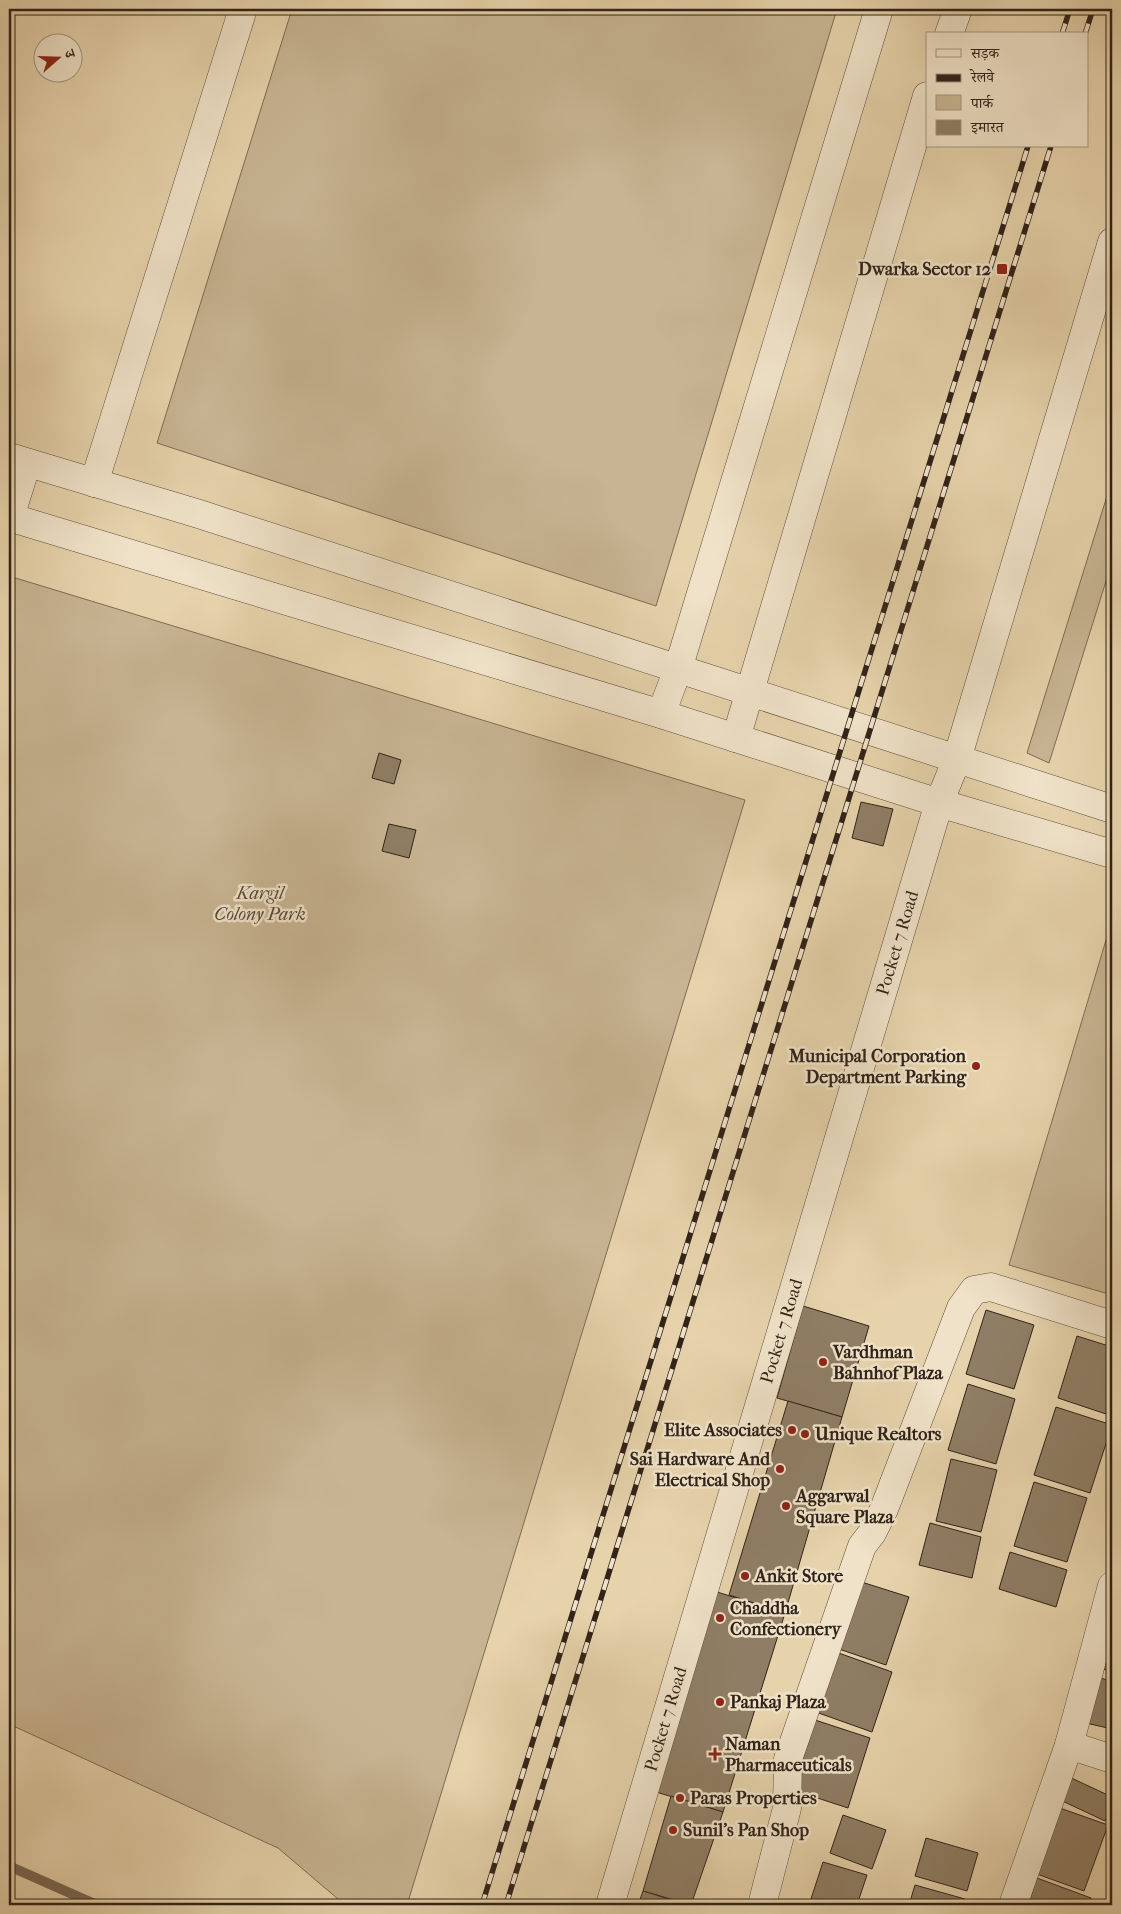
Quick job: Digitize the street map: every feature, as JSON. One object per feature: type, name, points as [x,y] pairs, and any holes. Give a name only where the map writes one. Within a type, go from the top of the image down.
[{"type":"street","points":[[94,483],[243,9]]},
{"type":"street","points":[[661,714],[678,669],[879,9]]},
{"type":"street","points":[[950,32],[958,9]]},
{"type":"street","points":[[736,738],[926,99]]},
{"type":"street","name":"Pocket 7 Road","points":[[610,1905],[939,803],[957,759],[1112,242]]},
{"type":"street","points":[[1112,809],[199,514],[18,460],[10,517],[661,714],[939,803],[1112,854]]},
{"type":"street","points":[[762,1905],[787,1808],[788,1759],[862,1546],[884,1509],[961,1308],[974,1290],[991,1287],[1112,1325]]},
{"type":"street","points":[[1013,1905],[1069,1745],[1112,1586]]},
{"type":"street","points":[[1069,1745],[1112,1759]]},
{"type":"green space","points":[[292,9],[837,9],[656,606],[157,443]]},
{"type":"green space","points":[[1112,480],[1112,562],[1049,763],[1027,753]]},
{"type":"green space","name":"Kargil Colony Park","points":[[9,576],[745,800],[407,1905],[345,1905],[278,1848],[9,1724]]},
{"type":"green space","points":[[1112,920],[1112,1295],[1009,1265]]},
{"type":"building","points":[[379,753],[401,760],[394,784],[372,778]]},
{"type":"building","points":[[861,802],[893,809],[883,846],[852,838]]},
{"type":"building","points":[[389,824],[416,830],[409,858],[382,851]]},
{"type":"building","name":"Vardhman Bahnhof Plaza","points":[[803,1306],[869,1326],[842,1417],[777,1398]]},
{"type":"building","points":[[986,1310],[1034,1325],[1014,1389],[966,1374]]},
{"type":"building","points":[[1077,1336],[1112,1347],[1112,1416],[1058,1398]]},
{"type":"building","points":[[968,1384],[1015,1399],[996,1464],[948,1450]]},
{"type":"building","name":"Aggarwal Square Plaza","points":[[788,1401],[842,1417],[785,1613],[729,1595]]},
{"type":"building","points":[[1056,1407],[1112,1425],[1090,1493],[1034,1475]]},
{"type":"building","points":[[951,1459],[997,1470],[981,1532],[936,1521]]},
{"type":"building","points":[[1034,1482],[1087,1498],[1067,1562],[1014,1546]]},
{"type":"building","points":[[930,1523],[981,1537],[972,1578],[919,1565]]},
{"type":"building","points":[[1010,1552],[1067,1570],[1056,1607],[999,1589]]},
{"type":"building","points":[[852,1579],[909,1597],[886,1665],[830,1646]]},
{"type":"building","name":"Pankaj Plaza","points":[[717,1592],[785,1613],[723,1812],[656,1792]]},
{"type":"building","points":[[1112,1602],[1112,1672],[1094,1666]]},
{"type":"building","points":[[833,1651],[892,1672],[872,1732],[813,1711]]},
{"type":"building","points":[[1096,1677],[1112,1681],[1112,1729],[1086,1723]]},
{"type":"building","points":[[815,1720],[870,1738],[848,1808],[793,1790]]},
{"type":"building","points":[[1065,1775],[1112,1797],[1112,1806],[1105,1821],[1056,1798]]},
{"type":"building","points":[[671,1796],[723,1812],[691,1905],[643,1891]]},
{"type":"building","points":[[1057,1807],[1108,1825],[1084,1891],[1034,1873]]},
{"type":"building","points":[[843,1815],[886,1830],[872,1869],[830,1853]]},
{"type":"building","points":[[926,1838],[978,1853],[967,1891],[915,1876]]},
{"type":"building","points":[[823,1862],[867,1875],[857,1905],[809,1905]]},
{"type":"building","points":[[1037,1878],[1091,1898],[1088,1905],[1028,1905]]},
{"type":"building","points":[[915,1885],[965,1899],[964,1905],[909,1905]]},
{"type":"building","points":[[643,1891],[688,1905],[638,1905]]},
{"type":"waterway","points":[[9,1866],[97,1905]]},
{"type":"railway","points":[[1063,32],[1070,9]]},
{"type":"railway","points":[[1086,32],[1093,9]]},
{"type":"railway","points":[[482,1905],[1027,148]]},
{"type":"railway","points":[[506,1905],[1050,148]]},
{"type":"place","name":"Dwarka Sector 12","points":[[1002,269]]},
{"type":"place","name":"Municipal Corporation Department Parking","points":[[976,1066]]},
{"type":"place","name":"Vardhman Bahnhof Plaza","points":[[823,1362]]},
{"type":"place","name":"Elite Associates","points":[[792,1430]]},
{"type":"place","name":"Unique Realtors","points":[[805,1434]]},
{"type":"place","name":"Sai Hardware And Electrical Shop","points":[[780,1469]]},
{"type":"place","name":"Aggarwal Square Plaza","points":[[786,1506]]},
{"type":"place","name":"Ankit Store","points":[[745,1576]]},
{"type":"place","name":"Chaddha Confectionery","points":[[720,1618]]},
{"type":"place","name":"Pankaj Plaza","points":[[720,1702]]},
{"type":"place","name":"Naman Pharmaceuticals","points":[[715,1754]]},
{"type":"place","name":"Paras Properties","points":[[680,1798]]},
{"type":"place","name":"Sunil's Pan Shop","points":[[673,1830]]}]
